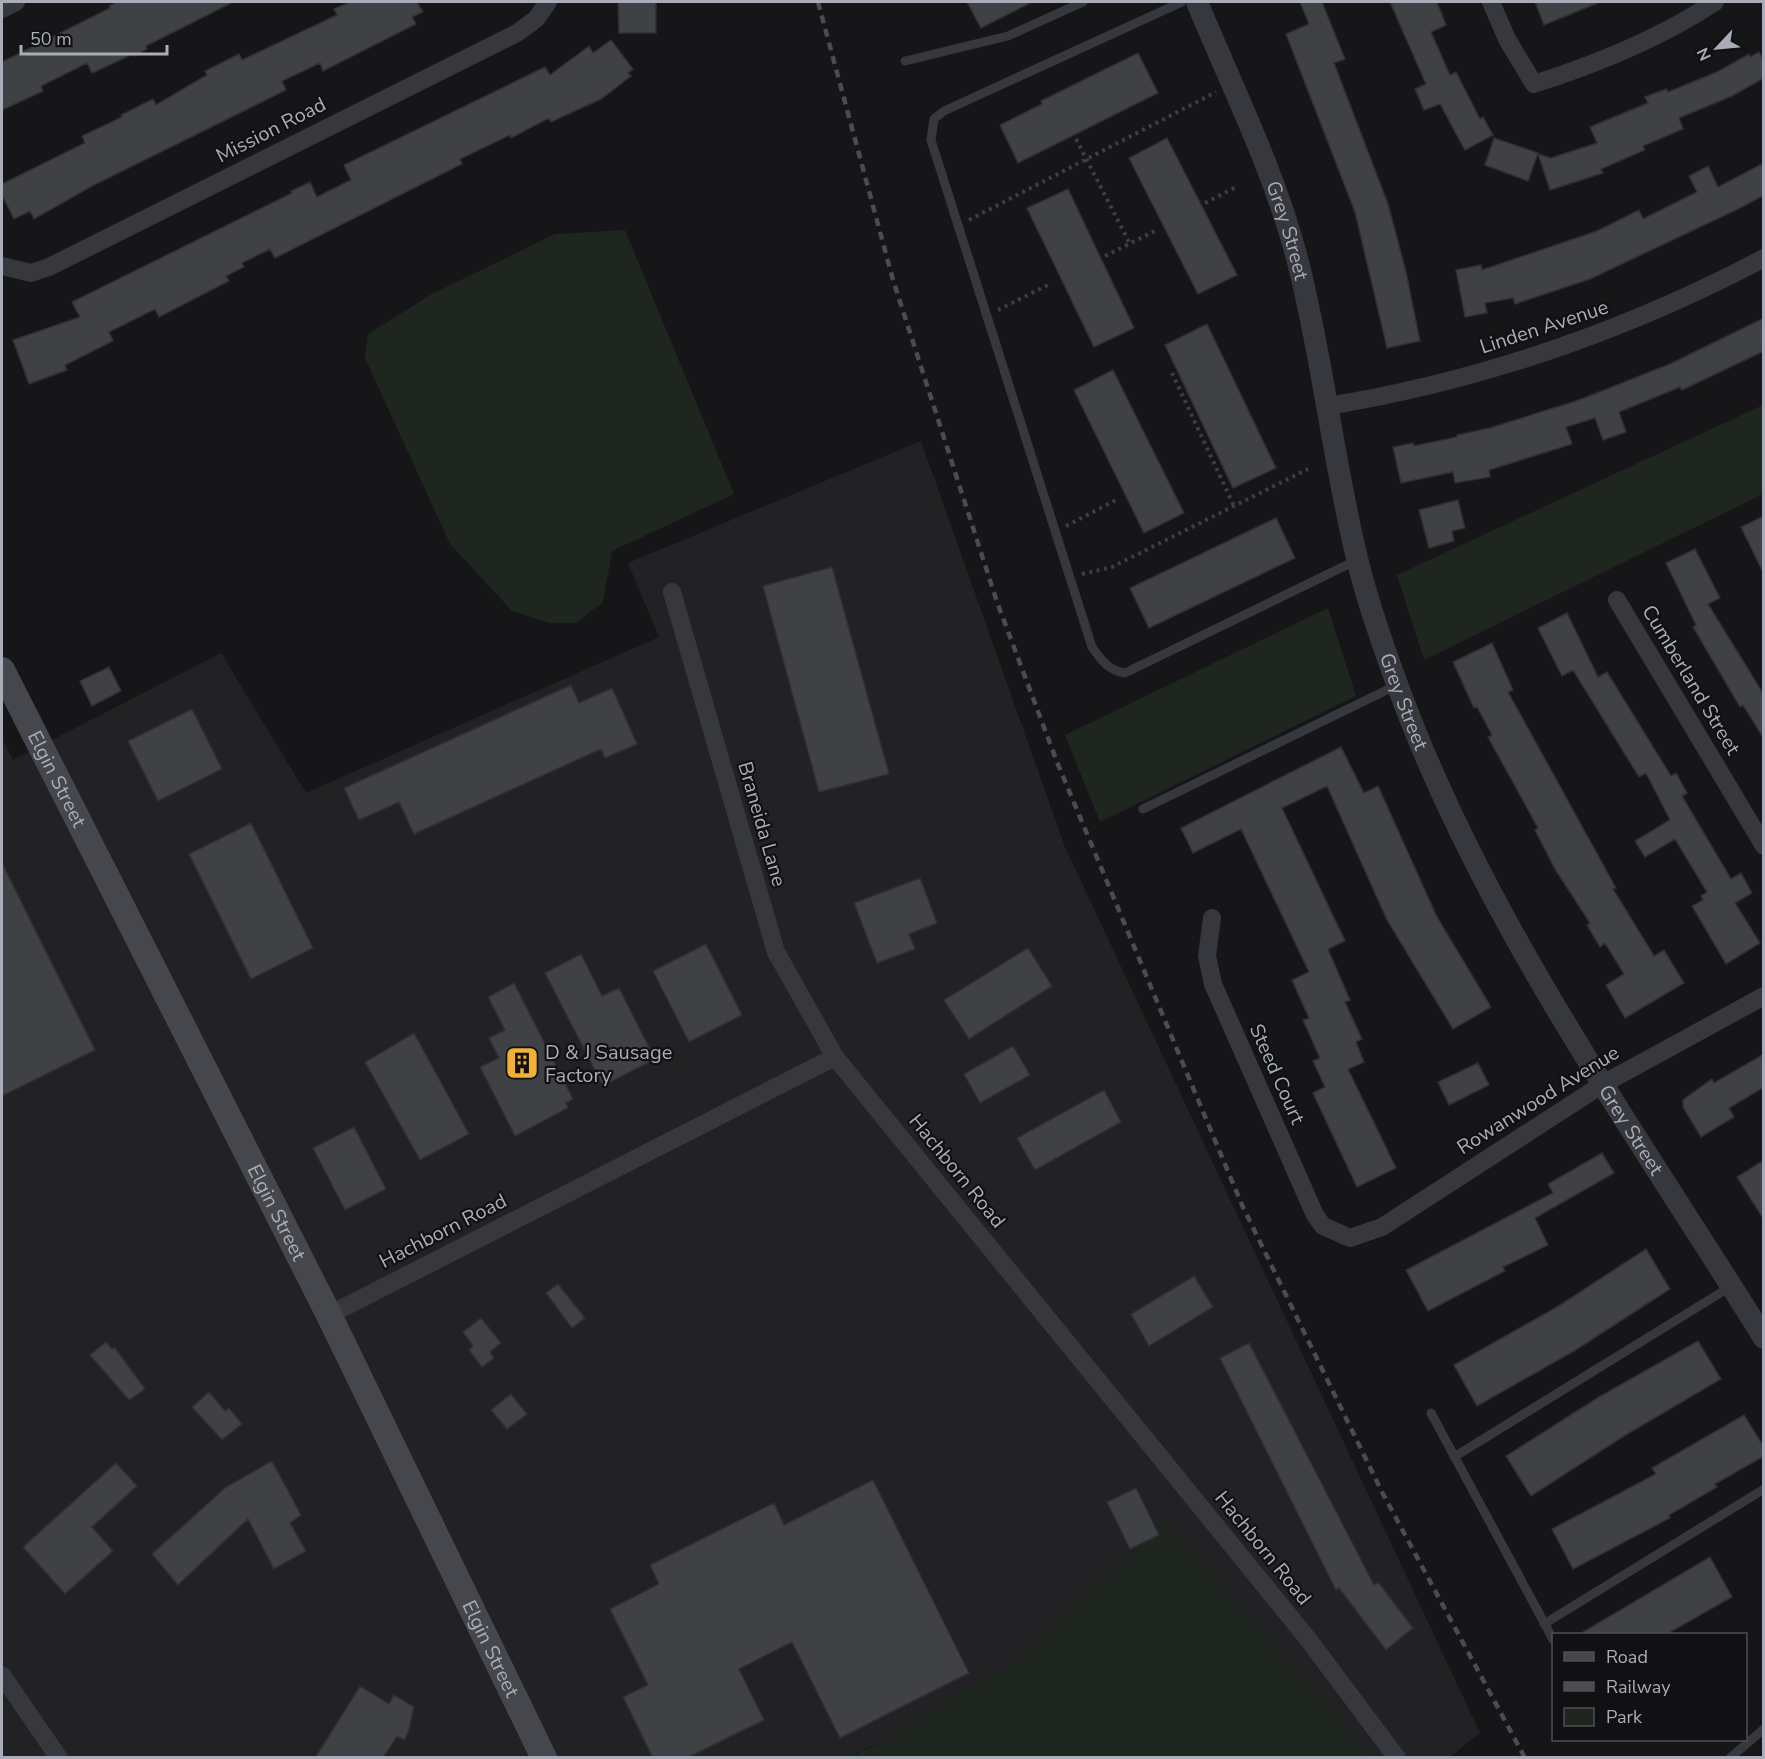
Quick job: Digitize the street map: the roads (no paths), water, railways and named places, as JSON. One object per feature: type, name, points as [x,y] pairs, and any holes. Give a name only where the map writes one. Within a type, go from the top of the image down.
[{"type":"main road","name":"Elgin Street","points":[[2,670],[329,1315],[544,1758]]},
{"type":"street","points":[[2,9],[16,2]]},
{"type":"street","name":"Mission Road","points":[[2,266],[31,273],[50,267],[517,33],[536,19],[548,2]]},
{"type":"street","name":"Grey Street","points":[[1197,2],[1269,174],[1297,259],[1357,560],[1397,685],[1451,815],[1481,878],[1603,1084],[1764,1338]]},
{"type":"street","points":[[1491,2],[1507,39],[1534,84],[1592,66],[1669,29],[1715,2]]},
{"type":"street","name":"Linden Avenue","points":[[1328,406],[1373,399],[1464,377],[1553,350],[1626,323],[1764,258]]},
{"type":"street","name":"Braneida Lane","points":[[672,592],[776,952],[835,1057]]},
{"type":"street","name":"Cumberland Street","points":[[1617,600],[1764,846]]},
{"type":"street","name":"Steed Court","points":[[1212,918],[1207,956],[1213,984],[1315,1215],[1323,1226],[1339,1234]]},
{"type":"street","name":"Rowanwood Avenue","points":[[1339,1234],[1350,1238],[1382,1227],[1603,1084],[1764,996]]},
{"type":"street","name":"Hachborn Road","points":[[329,1315],[835,1057],[1308,1640],[1397,1758]]},
{"type":"street","points":[[2,1675],[59,1758]]},
{"type":"lane","points":[[905,61],[1008,36],[1083,2]]},
{"type":"lane","points":[[1182,2],[944,111],[934,119],[931,140],[1092,647],[1103,663],[1115,672],[1125,673],[1357,560]]},
{"type":"lane","points":[[1143,809],[1397,685]]},
{"type":"lane","points":[[1454,1457],[1732,1286]]},
{"type":"lane","points":[[1431,1413],[1552,1638]]},
{"type":"lane","points":[[1544,1624],[1764,1489]]},
{"type":"lane","points":[[1730,1758],[1764,1729]]},
{"type":"railway","points":[[818,2],[893,280],[997,602],[1057,762],[1242,1205],[1382,1492],[1525,1758]]},
{"type":"place","name":"D & J Sausage Factory","points":[[522,1063]]}]
